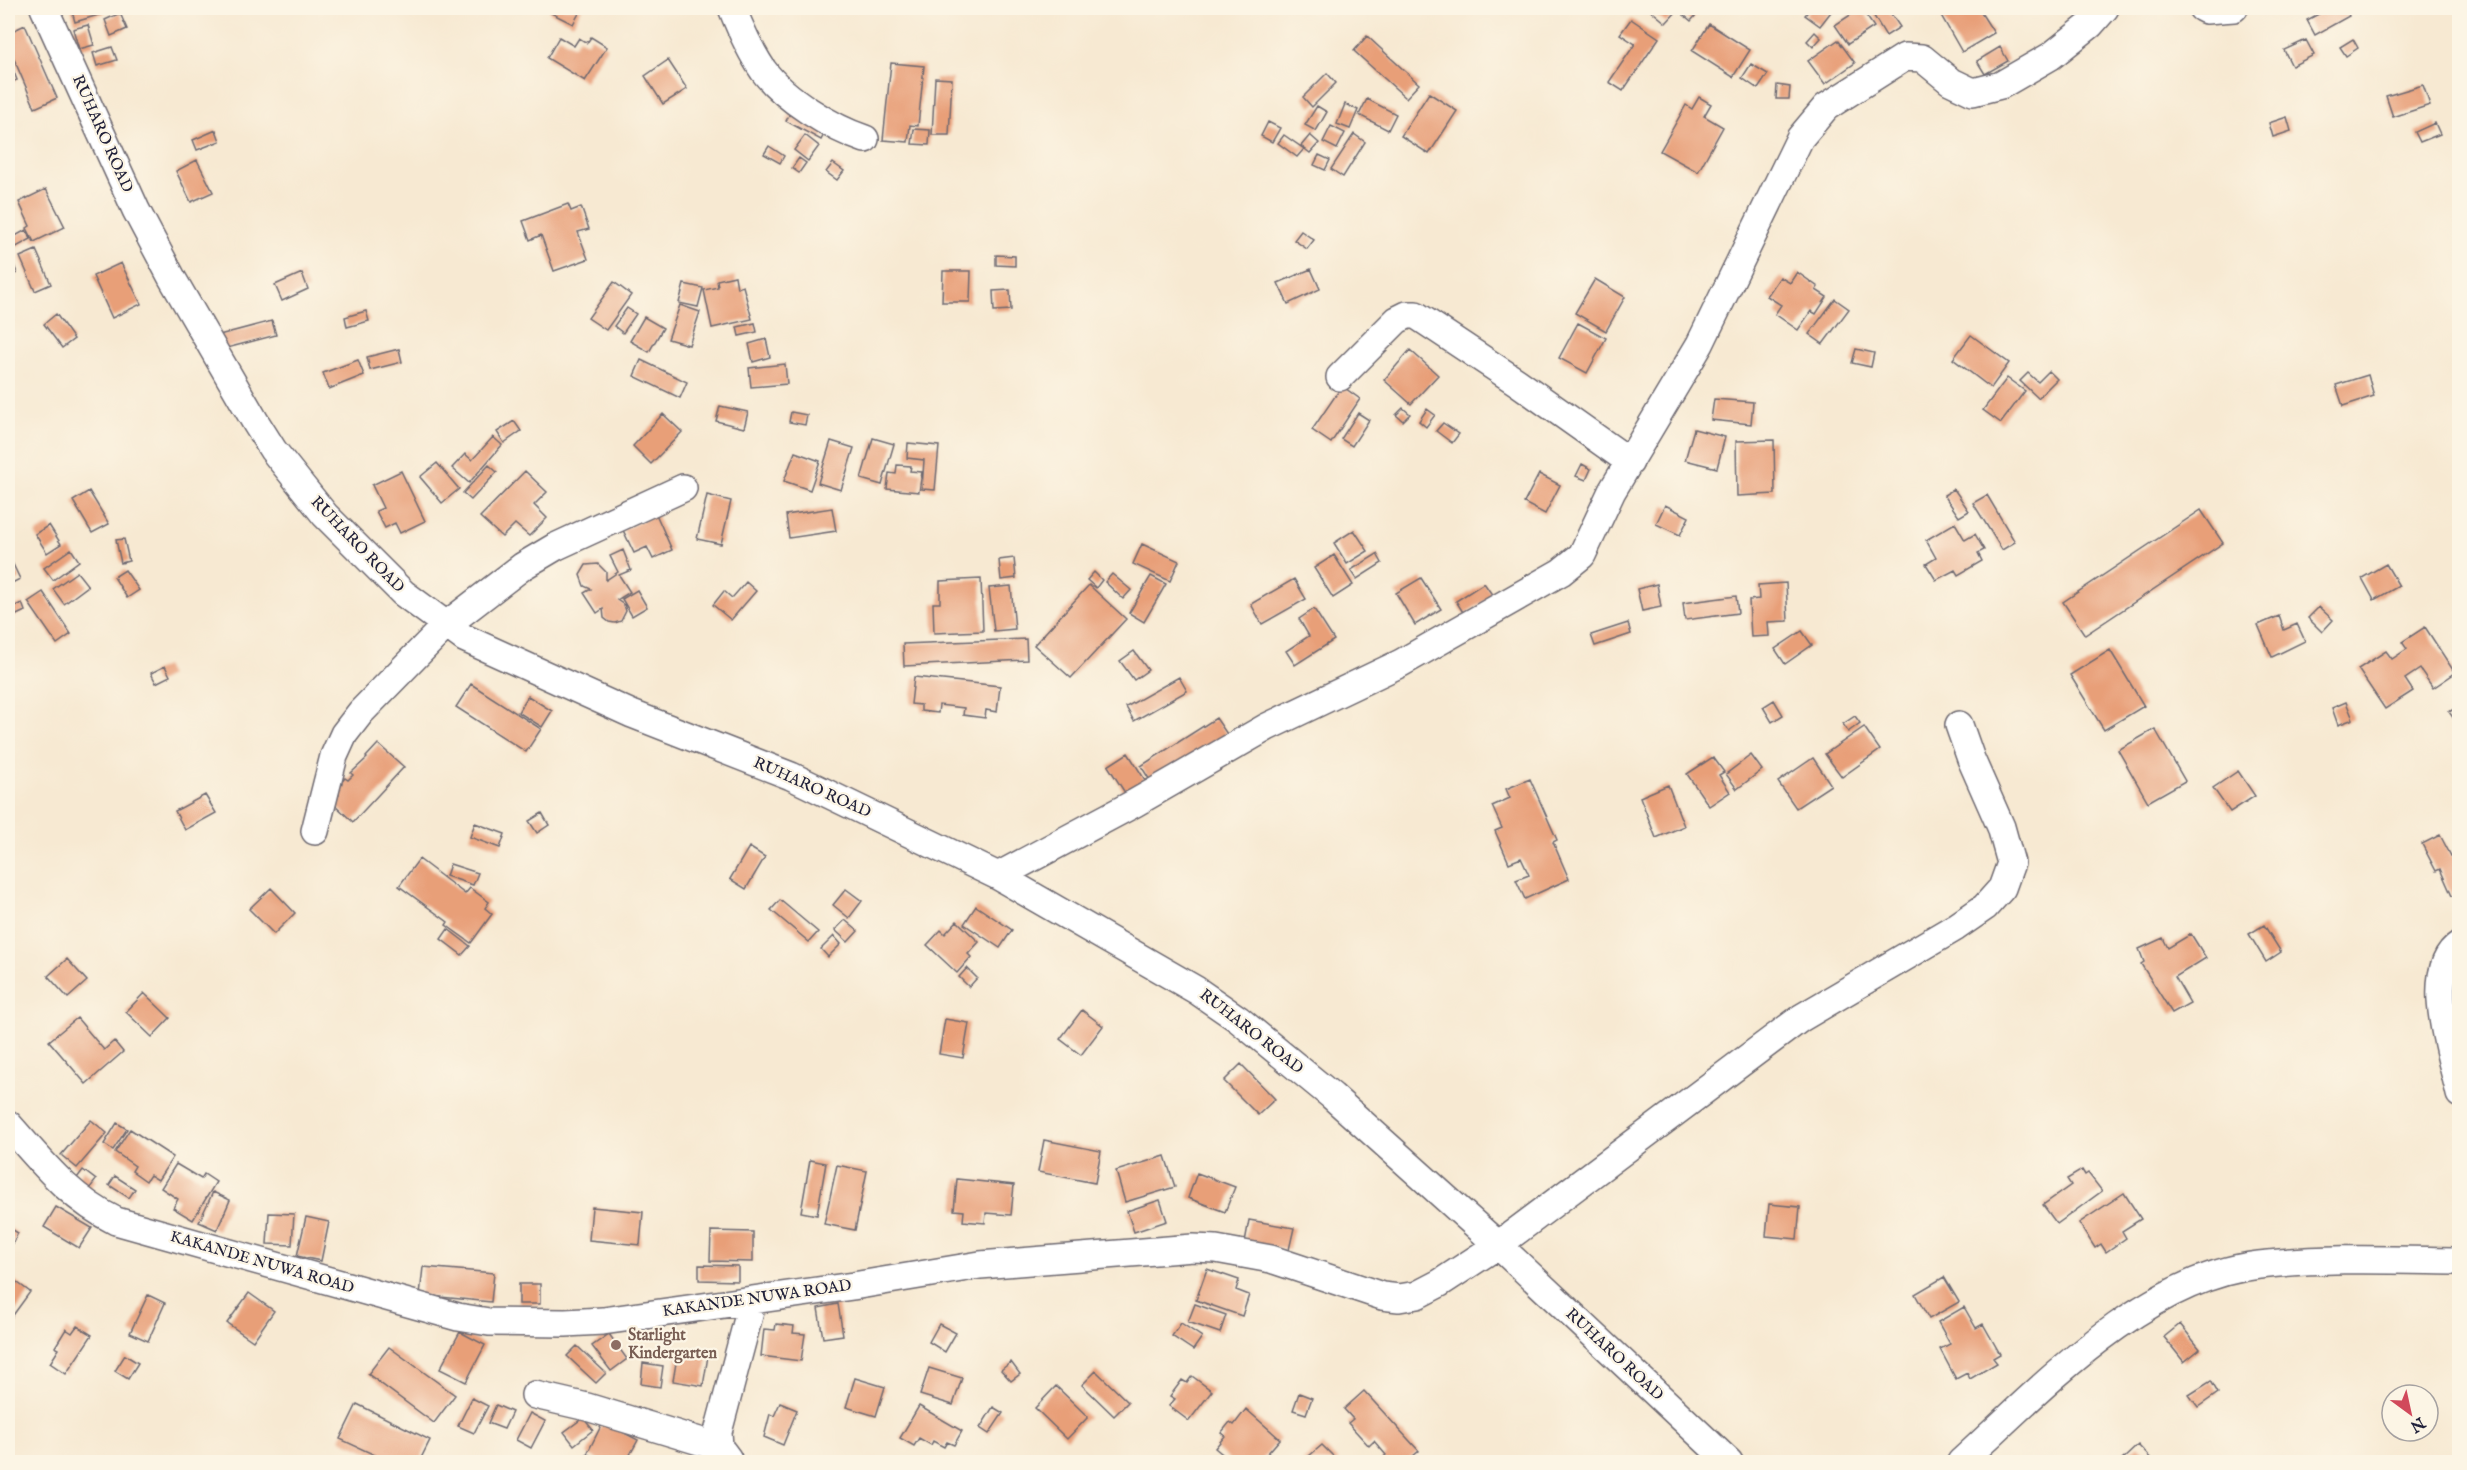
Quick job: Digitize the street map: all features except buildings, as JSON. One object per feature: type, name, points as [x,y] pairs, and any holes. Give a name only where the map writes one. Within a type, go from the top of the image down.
[{"type":"street","name":"RUHARO ROAD","points":[[44,8],[136,210],[172,278],[256,423],[297,482],[333,524],[403,593],[464,638],[632,714],[791,776],[998,876],[1196,990],[1238,1019],[1332,1096],[1498,1245],[1729,1462]]},
{"type":"street","points":[[732,8],[762,69],[780,90],[844,132],[865,139]]},
{"type":"street","points":[[998,876],[1135,803],[1267,727],[1401,663],[1562,572],[1582,555],[1612,491],[1700,344],[1800,138],[1826,107],[1905,57],[1922,58],[1950,81],[1973,92],[2001,85],[2051,57],[2090,25],[2105,8]]},
{"type":"street","points":[[2202,8],[2206,10],[2234,8]]},
{"type":"street","points":[[1340,378],[1397,320],[1407,315],[1416,315],[1517,381],[1630,462]]},
{"type":"street","points":[[315,831],[334,756],[344,734],[368,703],[445,626],[523,566],[555,547],[683,488]]},
{"type":"street","name":"KAKANDE NUWA ROAD","points":[[8,1124],[65,1188],[85,1205],[116,1221],[458,1317],[489,1322],[603,1321],[853,1286],[980,1264],[1193,1248],[1216,1249],[1271,1259],[1367,1292],[1399,1298],[1417,1295],[1440,1283],[1498,1245],[1801,1018],[1956,927],[1985,907],[2002,888],[2011,863],[2001,827],[1971,759],[1959,725]]},
{"type":"street","points":[[2460,945],[2450,951],[2439,981],[2441,1009],[2460,1094]]},
{"type":"street","points":[[1962,1462],[2059,1372],[2115,1329],[2156,1299],[2204,1278],[2258,1265],[2359,1260],[2460,1261]]},
{"type":"street","points":[[725,1455],[717,1432],[753,1300]]},
{"type":"street","points":[[535,1395],[587,1407],[725,1455]]},
{"type":"place","name":"Starlight Kindergarten","points":[[616,1345]]}]
